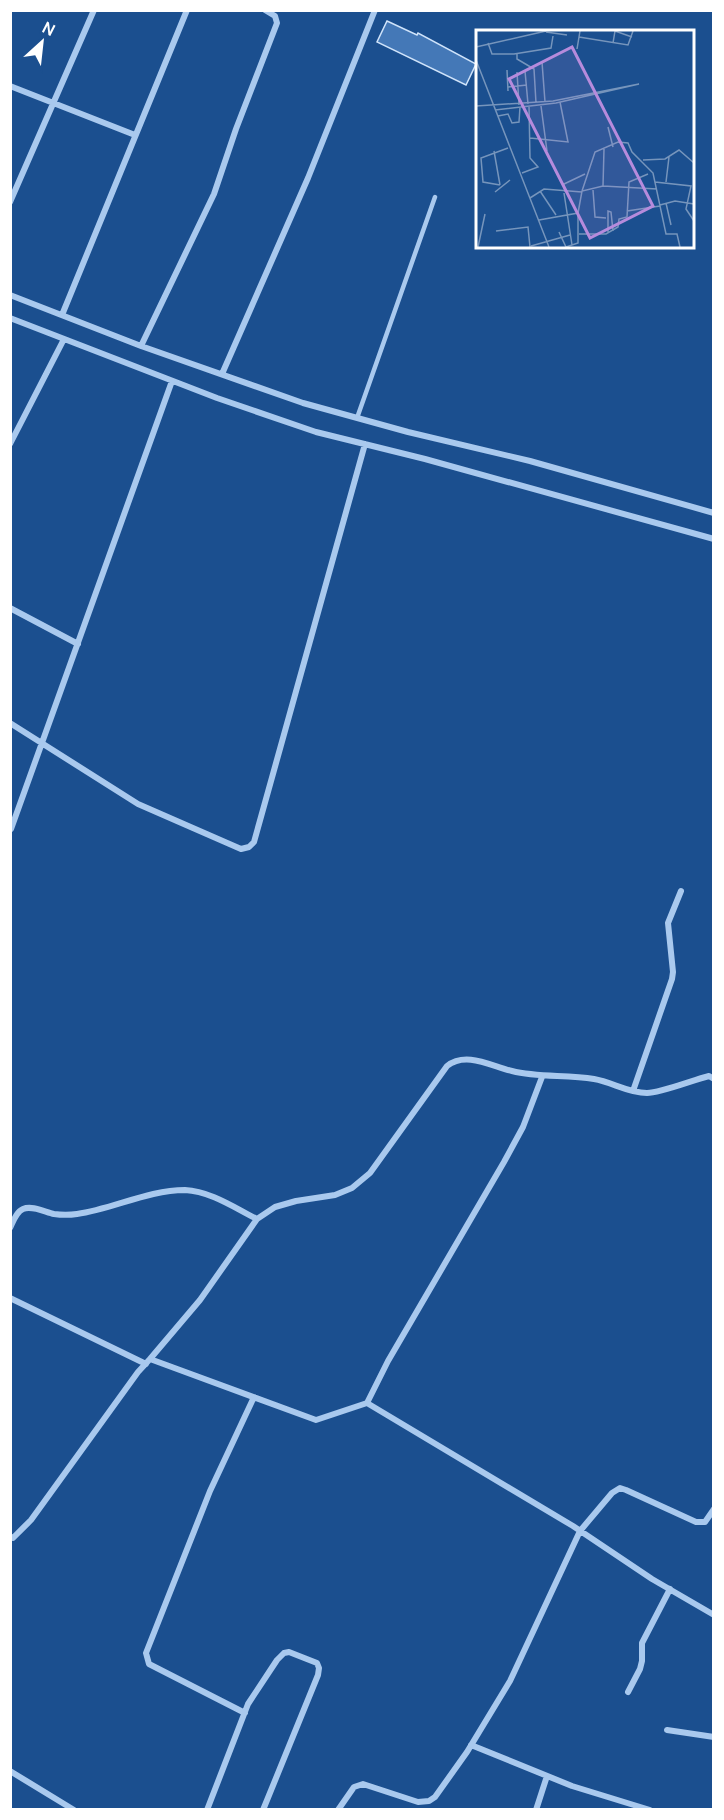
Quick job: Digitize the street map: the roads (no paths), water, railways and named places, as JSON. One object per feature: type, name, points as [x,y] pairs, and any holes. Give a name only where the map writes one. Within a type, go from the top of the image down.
[{"type":"street","points":[[10,202],[94,10]]},
{"type":"street","points":[[62,315],[187,10]]},
{"type":"street","points":[[141,346],[214,194],[236,129],[278,23],[275,16],[265,10]]},
{"type":"street","points":[[222,374],[308,178],[375,10]]},
{"type":"street","points":[[10,86],[135,135]]},
{"type":"street","points":[[10,295],[141,346],[303,403],[408,432],[530,461],[714,513]]},
{"type":"street","points":[[10,318],[172,381],[316,432],[425,459],[714,539]]},
{"type":"street","points":[[10,444],[64,339]]},
{"type":"street","points":[[11,829],[172,381]]},
{"type":"street","points":[[10,723],[138,804],[241,849],[249,847],[254,842],[365,444]]},
{"type":"street","points":[[10,608],[78,644]]},
{"type":"street","points":[[633,1091],[672,979],[668,923],[681,891]]},
{"type":"street","points":[[12,1540],[31,1520],[138,1372],[200,1300],[257,1219],[275,1207],[335,1195],[352,1188],[370,1173],[452,1062],[468,1059],[522,1074],[542,1077],[593,1078],[633,1091],[649,1093],[709,1076],[714,1079]]},
{"type":"street","points":[[10,1298],[148,1361],[316,1420],[367,1403],[388,1361],[523,1127],[542,1077]]},
{"type":"street","points":[[10,1228],[16,1215],[22,1209],[30,1208],[55,1214],[75,1214],[167,1192],[186,1190],[213,1197],[257,1219]]},
{"type":"street","points":[[245,1713],[149,1664],[146,1653],[210,1491],[254,1397]]},
{"type":"street","points":[[367,1403],[580,1531],[714,1615]]},
{"type":"street","points":[[338,1809],[354,1786],[363,1784],[418,1802],[432,1800],[471,1745],[510,1682],[580,1531],[612,1493],[620,1488],[626,1490],[696,1522],[705,1522],[714,1509]]},
{"type":"street","points":[[628,1692],[640,1669],[642,1643],[670,1589]]},
{"type":"street","points":[[207,1809],[256,1691],[277,1660],[284,1653],[289,1652],[317,1664],[318,1675],[263,1809]]},
{"type":"street","points":[[667,1730],[714,1737]]},
{"type":"street","points":[[471,1745],[597,1795],[650,1809]]},
{"type":"street","points":[[10,1771],[71,1809]]},
{"type":"street","points":[[536,1809],[547,1776]]},
{"type":"lane","points":[[357,418],[435,196]]}]
